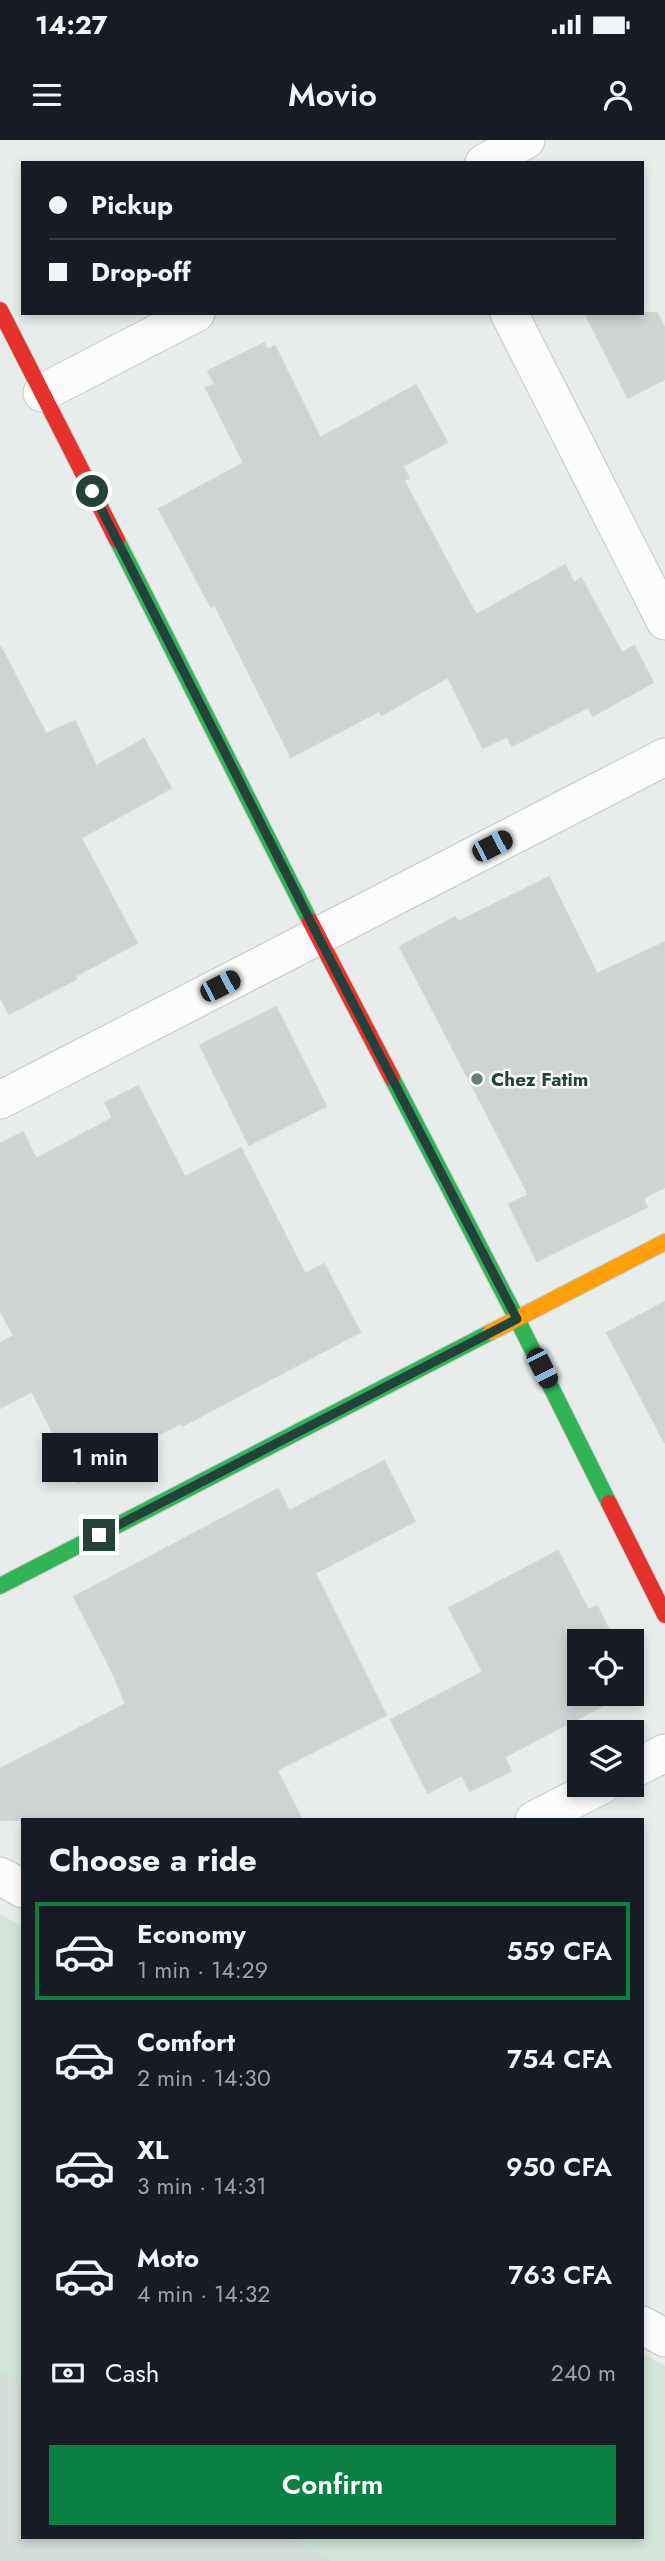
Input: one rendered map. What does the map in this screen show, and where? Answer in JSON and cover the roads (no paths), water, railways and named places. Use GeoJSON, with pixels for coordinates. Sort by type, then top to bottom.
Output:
{"type":"FeatureCollection","features":[{"type":"Feature","properties":{"kind":"street"},"geometry":{"type":"LineString","coordinates":[[488,161],[526,140]]}},
{"type":"Feature","properties":{"kind":"street"},"geometry":{"type":"LineString","coordinates":[[0,310],[318,936],[517,1319],[665,1615]]}},
{"type":"Feature","properties":{"kind":"street"},"geometry":{"type":"LineString","coordinates":[[42,393],[191,315]]}},
{"type":"Feature","properties":{"kind":"street"},"geometry":{"type":"LineString","coordinates":[[510,315],[665,621]]}},
{"type":"Feature","properties":{"kind":"street"},"geometry":{"type":"LineString","coordinates":[[0,1100],[665,757]]}},
{"type":"Feature","properties":{"kind":"street"},"geometry":{"type":"LineString","coordinates":[[0,1586],[665,1242]]}},
{"type":"Feature","properties":{"kind":"street"},"geometry":{"type":"LineString","coordinates":[[644,1764],[665,1753]]}},
{"type":"Feature","properties":{"kind":"street"},"geometry":{"type":"LineString","coordinates":[[538,1818],[579,1797]]}},
{"type":"Feature","properties":{"kind":"street"},"geometry":{"type":"LineString","coordinates":[[0,1876],[21,1888]]}},
{"type":"Feature","properties":{"kind":"street"},"geometry":{"type":"LineString","coordinates":[[644,2326],[665,2338]]}},
{"type":"Feature","properties":{"kind":"place","name":"Chez Fatim"},"geometry":{"type":"Point","coordinates":[477,1079]}}]}
